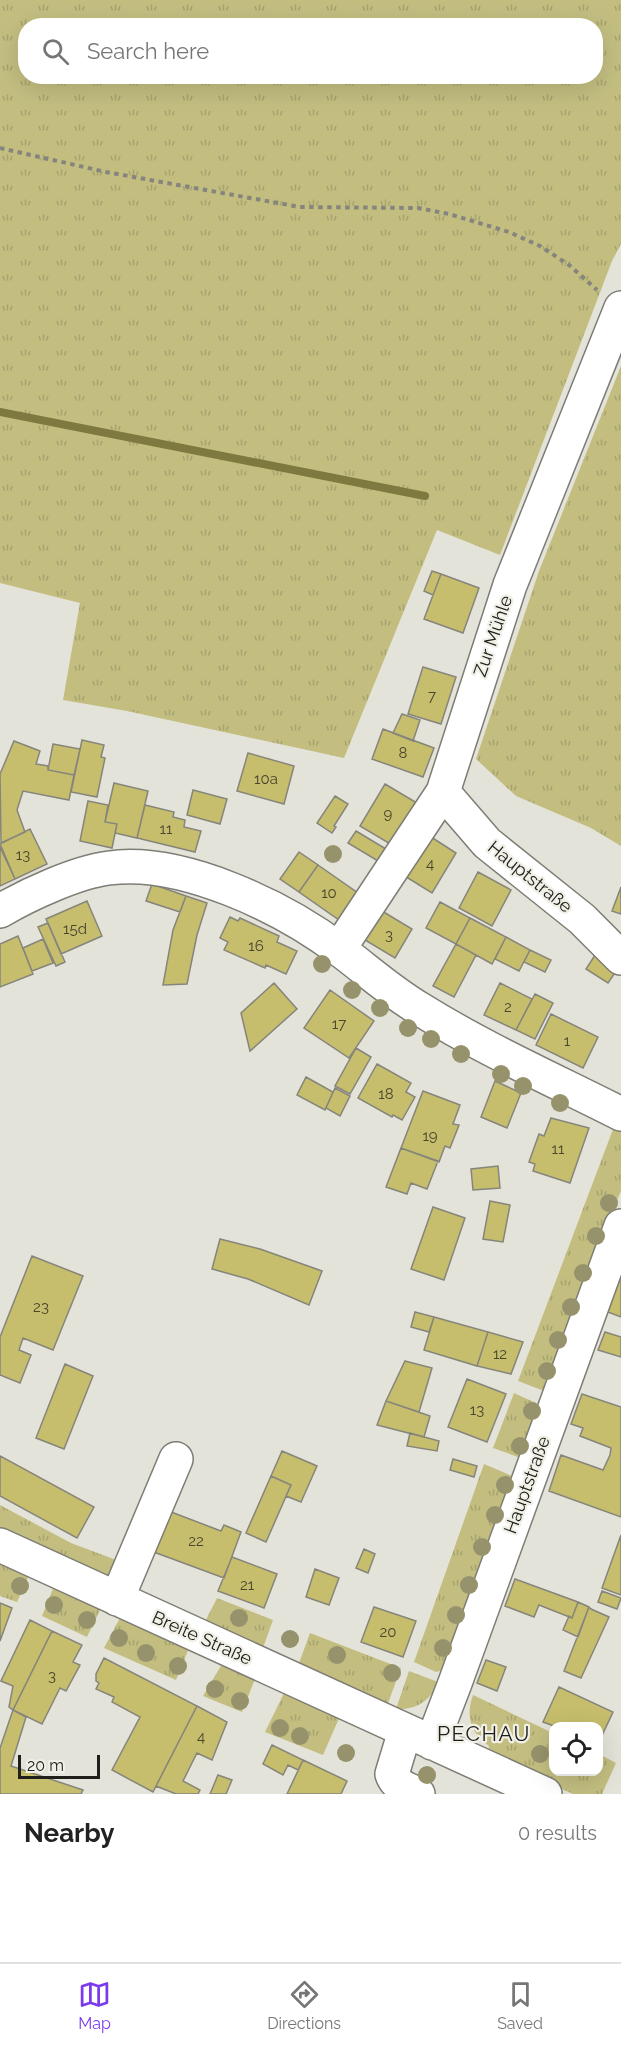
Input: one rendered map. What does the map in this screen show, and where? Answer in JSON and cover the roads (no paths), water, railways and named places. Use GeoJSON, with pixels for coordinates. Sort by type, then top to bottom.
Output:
{"type":"FeatureCollection","features":[{"type":"Feature","properties":{"kind":"street","name":"Zur Mühle"},"geometry":{"type":"LineString","coordinates":[[339,949],[443,792],[510,585],[620,310]]}},
{"type":"Feature","properties":{"kind":"street","name":"Hauptstraße"},"geometry":{"type":"LineString","coordinates":[[443,792],[487,843],[582,920],[621,958]]}},
{"type":"Feature","properties":{"kind":"street"},"geometry":{"type":"LineString","coordinates":[[0,911],[48,888],[91,872],[122,867],[153,868],[192,877],[240,893],[291,918],[339,949],[386,987],[421,1010],[455,1030],[621,1114]]}},
{"type":"Feature","properties":{"kind":"street","name":"Hauptstraße"},"geometry":{"type":"LineString","coordinates":[[418,1737],[456,1683],[621,1226]]}},
{"type":"Feature","properties":{"kind":"street"},"geometry":{"type":"LineString","coordinates":[[117,1599],[176,1459]]}},
{"type":"Feature","properties":{"kind":"street","name":"Breite Straße"},"geometry":{"type":"LineString","coordinates":[[0,1545],[418,1737],[495,1784],[545,1794]]}},
{"type":"Feature","properties":{"kind":"street"},"geometry":{"type":"LineString","coordinates":[[418,1737],[392,1767],[394,1780],[400,1786],[418,1794]]}},
{"type":"Feature","properties":{"kind":"waterway"},"geometry":{"type":"LineString","coordinates":[[0,412],[425,496]]}},
{"type":"Feature","properties":{"kind":"district","name":"PECHAU"},"geometry":{"type":"Point","coordinates":[484,1734]}}]}
